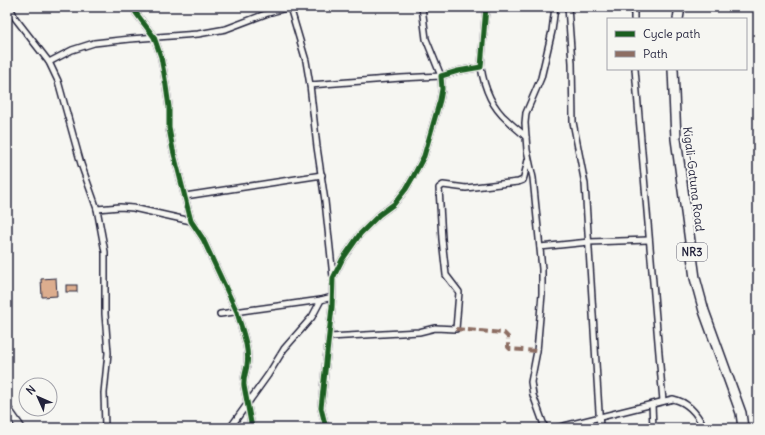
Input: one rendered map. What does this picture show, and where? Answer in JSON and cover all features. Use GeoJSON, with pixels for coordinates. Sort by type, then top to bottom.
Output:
{"type":"FeatureCollection","features":[{"type":"Feature","properties":{"kind":"highway"},"geometry":{"type":"LineString","coordinates":[[678,18],[680,7]]}},
{"type":"Feature","properties":{"kind":"highway","name":"Kigali-Gatuna Road"},"geometry":{"type":"LineString","coordinates":[[673,70],[676,139],[696,278],[704,311],[740,413],[743,428]]}},
{"type":"Feature","properties":{"kind":"street"},"geometry":{"type":"LineString","coordinates":[[10,7],[15,18],[48,62],[58,81],[81,164],[97,209],[105,252],[105,314],[108,354],[104,393],[105,428]]}},
{"type":"Feature","properties":{"kind":"street"},"geometry":{"type":"LineString","coordinates":[[134,7],[136,13],[154,37],[161,57],[169,107],[169,128],[173,150],[191,221],[203,239],[237,312],[247,350],[248,364],[243,379],[252,428]]}},
{"type":"Feature","properties":{"kind":"street"},"geometry":{"type":"LineString","coordinates":[[48,62],[72,50],[94,43],[198,34],[226,29],[268,13],[290,7],[302,46],[310,85],[322,175],[333,278],[332,307],[321,408],[326,428]]}},
{"type":"Feature","properties":{"kind":"street"},"geometry":{"type":"LineString","coordinates":[[333,278],[342,260],[360,234],[397,200],[406,189],[424,156],[442,89],[441,76],[426,40],[422,7]]}},
{"type":"Feature","properties":{"kind":"street"},"geometry":{"type":"LineString","coordinates":[[486,7],[481,67],[488,94],[506,120],[526,137]]}},
{"type":"Feature","properties":{"kind":"street"},"geometry":{"type":"LineString","coordinates":[[545,428],[533,396],[531,382],[537,351],[542,294],[542,269],[525,123],[526,113],[541,78],[552,31],[555,7]]}},
{"type":"Feature","properties":{"kind":"street"},"geometry":{"type":"LineString","coordinates":[[568,7],[572,63],[573,122],[585,184],[600,428]]}},
{"type":"Feature","properties":{"kind":"street"},"geometry":{"type":"LineString","coordinates":[[634,7],[634,18]]}},
{"type":"Feature","properties":{"kind":"street"},"geometry":{"type":"LineString","coordinates":[[310,85],[441,76],[481,67]]}},
{"type":"Feature","properties":{"kind":"street"},"geometry":{"type":"LineString","coordinates":[[635,70],[663,401]]}},
{"type":"Feature","properties":{"kind":"street"},"geometry":{"type":"LineString","coordinates":[[329,337],[419,332],[435,328],[456,329],[460,292],[446,275],[439,188],[443,185],[466,188],[518,182],[524,178],[529,157]]}},
{"type":"Feature","properties":{"kind":"street"},"geometry":{"type":"LineString","coordinates":[[185,196],[322,175]]}},
{"type":"Feature","properties":{"kind":"street"},"geometry":{"type":"LineString","coordinates":[[97,209],[120,207],[133,208],[191,221]]}},
{"type":"Feature","properties":{"kind":"street"},"geometry":{"type":"LineString","coordinates":[[540,247],[589,242],[649,240]]}},
{"type":"Feature","properties":{"kind":"street"},"geometry":{"type":"LineString","coordinates":[[220,314],[321,300],[332,297]]}},
{"type":"Feature","properties":{"kind":"street"},"geometry":{"type":"LineString","coordinates":[[230,428],[268,375],[284,349],[312,318],[321,300]]}},
{"type":"Feature","properties":{"kind":"street"},"geometry":{"type":"LineString","coordinates":[[556,428],[673,399],[683,403],[698,417],[704,428]]}},
{"type":"Feature","properties":{"kind":"street"},"geometry":{"type":"LineString","coordinates":[[652,404],[653,428]]}},
{"type":"Feature","properties":{"kind":"street"},"geometry":{"type":"LineString","coordinates":[[7,408],[21,428]]}},
{"type":"Feature","properties":{"kind":"building"},"geometry":{"type":"Polygon","coordinates":[[[56,278],[57,296],[42,297],[41,279],[56,278]]]}},
{"type":"Feature","properties":{"kind":"building"},"geometry":{"type":"Polygon","coordinates":[[[66,285],[77,285],[77,292],[66,292],[66,285]]]}},
{"type":"Feature","properties":{"kind":"marked path"},"geometry":{"type":"LineString","coordinates":[[456,329],[504,333],[508,337],[508,347],[510,349],[537,351]]}},
{"type":"Feature","properties":{"kind":"cycle path"},"geometry":{"type":"LineString","coordinates":[[134,7],[136,13],[154,37],[161,57],[169,107],[169,128],[173,150],[191,221],[203,239],[237,312],[245,338],[248,358],[244,386],[252,428]]}},
{"type":"Feature","properties":{"kind":"cycle path"},"geometry":{"type":"LineString","coordinates":[[326,428],[321,408],[332,307],[333,278],[342,260],[360,234],[379,215],[394,204],[413,177],[424,156],[440,100],[442,89],[441,76],[481,67],[486,7]]}}]}
